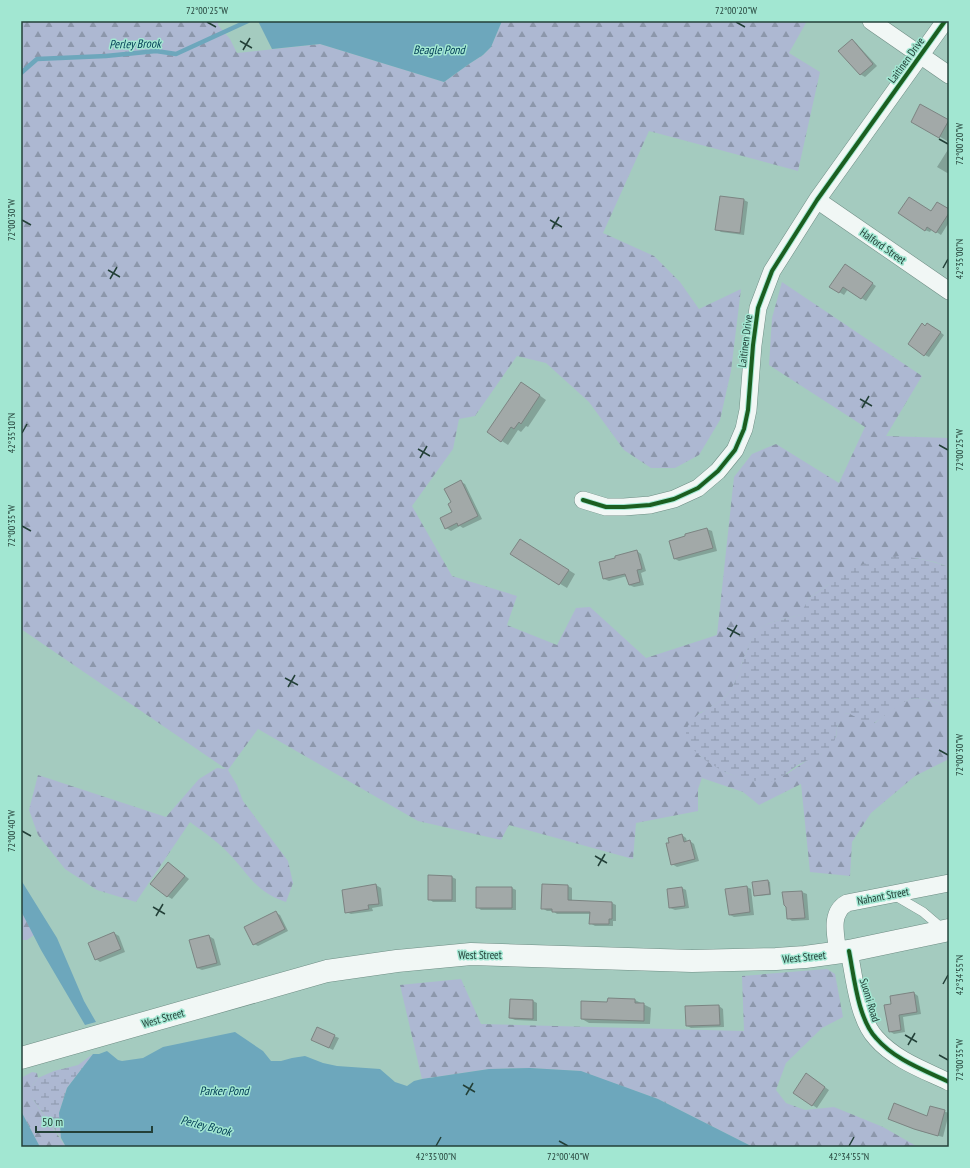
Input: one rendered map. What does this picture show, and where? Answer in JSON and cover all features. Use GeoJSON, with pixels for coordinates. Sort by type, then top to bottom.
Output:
{"type":"FeatureCollection","features":[{"type":"Feature","properties":{"kind":"main road","name":"West Street"},"geometry":{"type":"LineString","coordinates":[[21,1058],[327,971],[397,961],[471,954],[659,960],[747,960],[804,957],[844,952],[947,930]]}},
{"type":"Feature","properties":{"kind":"street"},"geometry":{"type":"LineString","coordinates":[[871,21],[949,75]]}},
{"type":"Feature","properties":{"kind":"street","name":"Laitinen Drive"},"geometry":{"type":"LineString","coordinates":[[584,500],[606,506],[624,507],[650,505],[674,499],[698,488],[718,471],[735,450],[744,429],[748,410],[753,345],[758,308],[772,271],[817,200],[945,21]]}},
{"type":"Feature","properties":{"kind":"street","name":"Halford Street"},"geometry":{"type":"LineString","coordinates":[[817,200],[949,291]]}},
{"type":"Feature","properties":{"kind":"street","name":"Nahant Street"},"geometry":{"type":"LineString","coordinates":[[844,952],[835,920],[837,912],[843,904],[949,883]]}},
{"type":"Feature","properties":{"kind":"street","name":"Suomi Road"},"geometry":{"type":"LineString","coordinates":[[844,952],[859,1001],[868,1026],[874,1037],[883,1046],[902,1059],[949,1082]]}},
{"type":"Feature","properties":{"kind":"lane"},"geometry":{"type":"LineString","coordinates":[[894,894],[923,912],[947,930]]}},
{"type":"Feature","properties":{"kind":"green space"},"geometry":{"type":"Polygon","coordinates":[[[21,21],[218,21],[218,25],[230,39],[237,53],[320,44],[444,82],[483,55],[491,47],[502,21],[807,21],[789,53],[820,72],[798,171],[649,131],[603,233],[654,256],[680,282],[699,309],[741,289],[731,371],[720,420],[699,455],[675,468],[651,468],[624,450],[589,402],[546,363],[517,356],[475,416],[459,419],[453,449],[412,506],[452,576],[517,596],[507,625],[557,645],[576,608],[590,607],[646,658],[717,635],[734,477],[752,454],[776,444],[839,483],[865,427],[769,365],[772,318],[782,282],[922,376],[886,436],[949,438],[949,567],[935,562],[915,558],[828,585],[809,598],[801,615],[762,627],[750,643],[731,690],[719,702],[698,714],[700,756],[727,773],[746,780],[787,774],[809,759],[821,754],[836,737],[838,720],[842,715],[848,713],[875,723],[902,703],[917,698],[936,703],[949,709],[949,759],[915,776],[871,813],[852,842],[850,876],[810,872],[801,784],[759,805],[743,792],[702,778],[698,789],[698,811],[636,823],[633,859],[509,825],[501,840],[418,821],[258,729],[228,770],[237,785],[243,801],[288,861],[293,883],[286,902],[268,894],[256,884],[223,848],[190,822],[136,902],[97,890],[65,869],[38,835],[29,810],[38,775],[166,817],[199,779],[217,768],[226,769],[21,629],[21,21]]]}},
{"type":"Feature","properties":{"kind":"green space"},"geometry":{"type":"Polygon","coordinates":[[[900,556],[925,560],[949,567],[949,709],[924,699],[916,698],[901,704],[873,724],[869,724],[848,713],[843,715],[838,723],[834,743],[827,750],[798,765],[777,780],[773,781],[752,781],[738,778],[717,768],[697,754],[686,737],[687,728],[694,718],[720,702],[730,691],[751,641],[763,626],[775,621],[800,615],[809,598],[853,568],[881,558],[900,556]]]}},
{"type":"Feature","properties":{"kind":"green space"},"geometry":{"type":"Polygon","coordinates":[[[21,911],[34,935],[27,940],[21,940],[21,911]]]}},
{"type":"Feature","properties":{"kind":"green space"},"geometry":{"type":"Polygon","coordinates":[[[827,969],[835,974],[843,1017],[822,1028],[786,1063],[776,1090],[786,1103],[805,1110],[834,1107],[883,1127],[918,1147],[753,1147],[658,1099],[580,1071],[530,1068],[489,1069],[422,1079],[400,985],[461,979],[481,1024],[744,1031],[742,976],[827,969]]]}},
{"type":"Feature","properties":{"kind":"green space"},"geometry":{"type":"Polygon","coordinates":[[[93,1054],[67,1088],[59,1113],[61,1138],[32,1098],[32,1086],[38,1078],[54,1071],[78,1065],[93,1054]]]}},
{"type":"Feature","properties":{"kind":"green space"},"geometry":{"type":"Polygon","coordinates":[[[32,1072],[37,1073],[38,1078],[32,1086],[32,1098],[66,1147],[40,1147],[21,1111],[21,1078],[32,1072]]]}},
{"type":"Feature","properties":{"kind":"water","name":"Beagle Pond"},"geometry":{"type":"Polygon","coordinates":[[[258,21],[502,21],[491,47],[483,55],[444,82],[320,44],[272,49],[258,21]]]}},
{"type":"Feature","properties":{"kind":"water"},"geometry":{"type":"Polygon","coordinates":[[[21,880],[57,938],[84,1001],[96,1022],[85,1025],[41,950],[21,911],[21,880]]]}},
{"type":"Feature","properties":{"kind":"water","name":"Parker Pond"},"geometry":{"type":"Polygon","coordinates":[[[235,1032],[263,1051],[271,1061],[281,1061],[305,1056],[323,1063],[337,1066],[380,1069],[395,1082],[407,1086],[414,1081],[422,1079],[489,1069],[530,1068],[581,1071],[658,1099],[753,1147],[66,1147],[61,1138],[59,1113],[67,1088],[93,1054],[99,1054],[107,1051],[118,1060],[122,1061],[143,1058],[163,1047],[235,1032]]]}},
{"type":"Feature","properties":{"kind":"water"},"geometry":{"type":"Polygon","coordinates":[[[21,1111],[40,1147],[21,1147],[21,1111]]]}},
{"type":"Feature","properties":{"kind":"building"},"geometry":{"type":"Polygon","coordinates":[[[852,39],[873,64],[860,75],[838,51],[852,39]]]}},
{"type":"Feature","properties":{"kind":"building"},"geometry":{"type":"Polygon","coordinates":[[[920,104],[949,120],[939,138],[911,122],[920,104]]]}},
{"type":"Feature","properties":{"kind":"building"},"geometry":{"type":"Polygon","coordinates":[[[720,196],[744,199],[740,233],[715,230],[720,196]]]}},
{"type":"Feature","properties":{"kind":"building"},"geometry":{"type":"Polygon","coordinates":[[[909,197],[931,211],[937,202],[949,209],[949,213],[936,233],[927,227],[925,231],[898,213],[909,197]]]}},
{"type":"Feature","properties":{"kind":"building"},"geometry":{"type":"Polygon","coordinates":[[[845,264],[873,283],[861,299],[843,287],[839,293],[829,287],[845,264]]]}},
{"type":"Feature","properties":{"kind":"building"},"geometry":{"type":"Polygon","coordinates":[[[922,323],[925,326],[927,323],[941,332],[924,356],[908,344],[922,323]]]}},
{"type":"Feature","properties":{"kind":"building"},"geometry":{"type":"Polygon","coordinates":[[[521,382],[540,395],[521,424],[519,422],[514,429],[511,427],[501,442],[487,432],[521,382]]]}},
{"type":"Feature","properties":{"kind":"building"},"geometry":{"type":"Polygon","coordinates":[[[461,480],[478,516],[458,526],[457,523],[445,529],[440,518],[452,512],[448,504],[451,502],[444,489],[461,480]]]}},
{"type":"Feature","properties":{"kind":"building"},"geometry":{"type":"Polygon","coordinates":[[[707,528],[713,548],[674,559],[669,541],[685,536],[685,534],[707,528]]]}},
{"type":"Feature","properties":{"kind":"building"},"geometry":{"type":"Polygon","coordinates":[[[520,539],[569,570],[559,585],[510,554],[520,539]]]}},
{"type":"Feature","properties":{"kind":"building"},"geometry":{"type":"Polygon","coordinates":[[[637,550],[642,569],[637,570],[640,582],[629,585],[625,574],[603,579],[599,562],[637,550]]]}},
{"type":"Feature","properties":{"kind":"building"},"geometry":{"type":"Polygon","coordinates":[[[682,834],[684,842],[690,840],[695,859],[671,865],[666,843],[669,843],[668,838],[682,834]]]}},
{"type":"Feature","properties":{"kind":"building"},"geometry":{"type":"Polygon","coordinates":[[[168,862],[185,876],[167,897],[150,884],[168,862]]]}},
{"type":"Feature","properties":{"kind":"building"},"geometry":{"type":"Polygon","coordinates":[[[428,875],[452,876],[452,900],[428,900],[428,875]]]}},
{"type":"Feature","properties":{"kind":"building"},"geometry":{"type":"Polygon","coordinates":[[[768,880],[770,894],[754,896],[752,882],[768,880]]]}},
{"type":"Feature","properties":{"kind":"building"},"geometry":{"type":"Polygon","coordinates":[[[376,884],[379,904],[368,905],[369,909],[345,913],[342,890],[376,884]]]}},
{"type":"Feature","properties":{"kind":"building"},"geometry":{"type":"Polygon","coordinates":[[[542,884],[568,885],[568,900],[612,902],[612,919],[609,919],[609,924],[589,924],[590,912],[552,912],[552,909],[541,909],[542,884]]]}},
{"type":"Feature","properties":{"kind":"building"},"geometry":{"type":"Polygon","coordinates":[[[747,886],[750,912],[729,915],[725,889],[747,886]]]}},
{"type":"Feature","properties":{"kind":"building"},"geometry":{"type":"Polygon","coordinates":[[[476,887],[512,887],[512,908],[476,908],[476,887]]]}},
{"type":"Feature","properties":{"kind":"building"},"geometry":{"type":"Polygon","coordinates":[[[682,887],[685,906],[669,908],[667,889],[682,887]]]}},
{"type":"Feature","properties":{"kind":"building"},"geometry":{"type":"Polygon","coordinates":[[[802,891],[805,918],[787,919],[786,907],[784,905],[782,892],[802,891]]]}},
{"type":"Feature","properties":{"kind":"building"},"geometry":{"type":"Polygon","coordinates":[[[276,911],[285,929],[253,945],[244,927],[276,911]]]}},
{"type":"Feature","properties":{"kind":"building"},"geometry":{"type":"Polygon","coordinates":[[[114,932],[121,949],[95,960],[88,943],[114,932]]]}},
{"type":"Feature","properties":{"kind":"building"},"geometry":{"type":"Polygon","coordinates":[[[209,935],[217,963],[197,968],[189,940],[209,935]]]}},
{"type":"Feature","properties":{"kind":"building"},"geometry":{"type":"Polygon","coordinates":[[[914,992],[917,1012],[899,1015],[901,1030],[889,1032],[884,1005],[891,1004],[890,996],[914,992]]]}},
{"type":"Feature","properties":{"kind":"building"},"geometry":{"type":"Polygon","coordinates":[[[608,998],[635,999],[635,1003],[644,1003],[644,1021],[581,1019],[581,1001],[607,1002],[608,998]]]}},
{"type":"Feature","properties":{"kind":"building"},"geometry":{"type":"Polygon","coordinates":[[[510,999],[533,1000],[533,1019],[509,1018],[510,999]]]}},
{"type":"Feature","properties":{"kind":"building"},"geometry":{"type":"Polygon","coordinates":[[[719,1005],[720,1025],[686,1026],[685,1006],[719,1005]]]}},
{"type":"Feature","properties":{"kind":"building"},"geometry":{"type":"Polygon","coordinates":[[[317,1027],[335,1035],[329,1048],[311,1040],[317,1027]]]}},
{"type":"Feature","properties":{"kind":"building"},"geometry":{"type":"Polygon","coordinates":[[[806,1073],[825,1087],[812,1106],[793,1093],[806,1073]]]}},
{"type":"Feature","properties":{"kind":"building"},"geometry":{"type":"Polygon","coordinates":[[[894,1103],[927,1116],[930,1106],[945,1110],[938,1136],[888,1119],[894,1103]]]}},
{"type":"Feature","properties":{"kind":"waterway","name":"Perley Brook"},"geometry":{"type":"LineString","coordinates":[[21,73],[37,59],[106,56],[156,51],[176,54],[248,21]]}},
{"type":"Feature","properties":{"kind":"cycle path"},"geometry":{"type":"LineString","coordinates":[[583,500],[606,507],[624,507],[650,505],[674,499],[698,488],[718,471],[735,450],[744,429],[748,410],[753,345],[758,308],[772,271],[817,200],[945,21]]}},
{"type":"Feature","properties":{"kind":"cycle path"},"geometry":{"type":"LineString","coordinates":[[849,951],[861,1009],[870,1030],[876,1038],[884,1046],[901,1058],[920,1069],[949,1082]]}}]}
